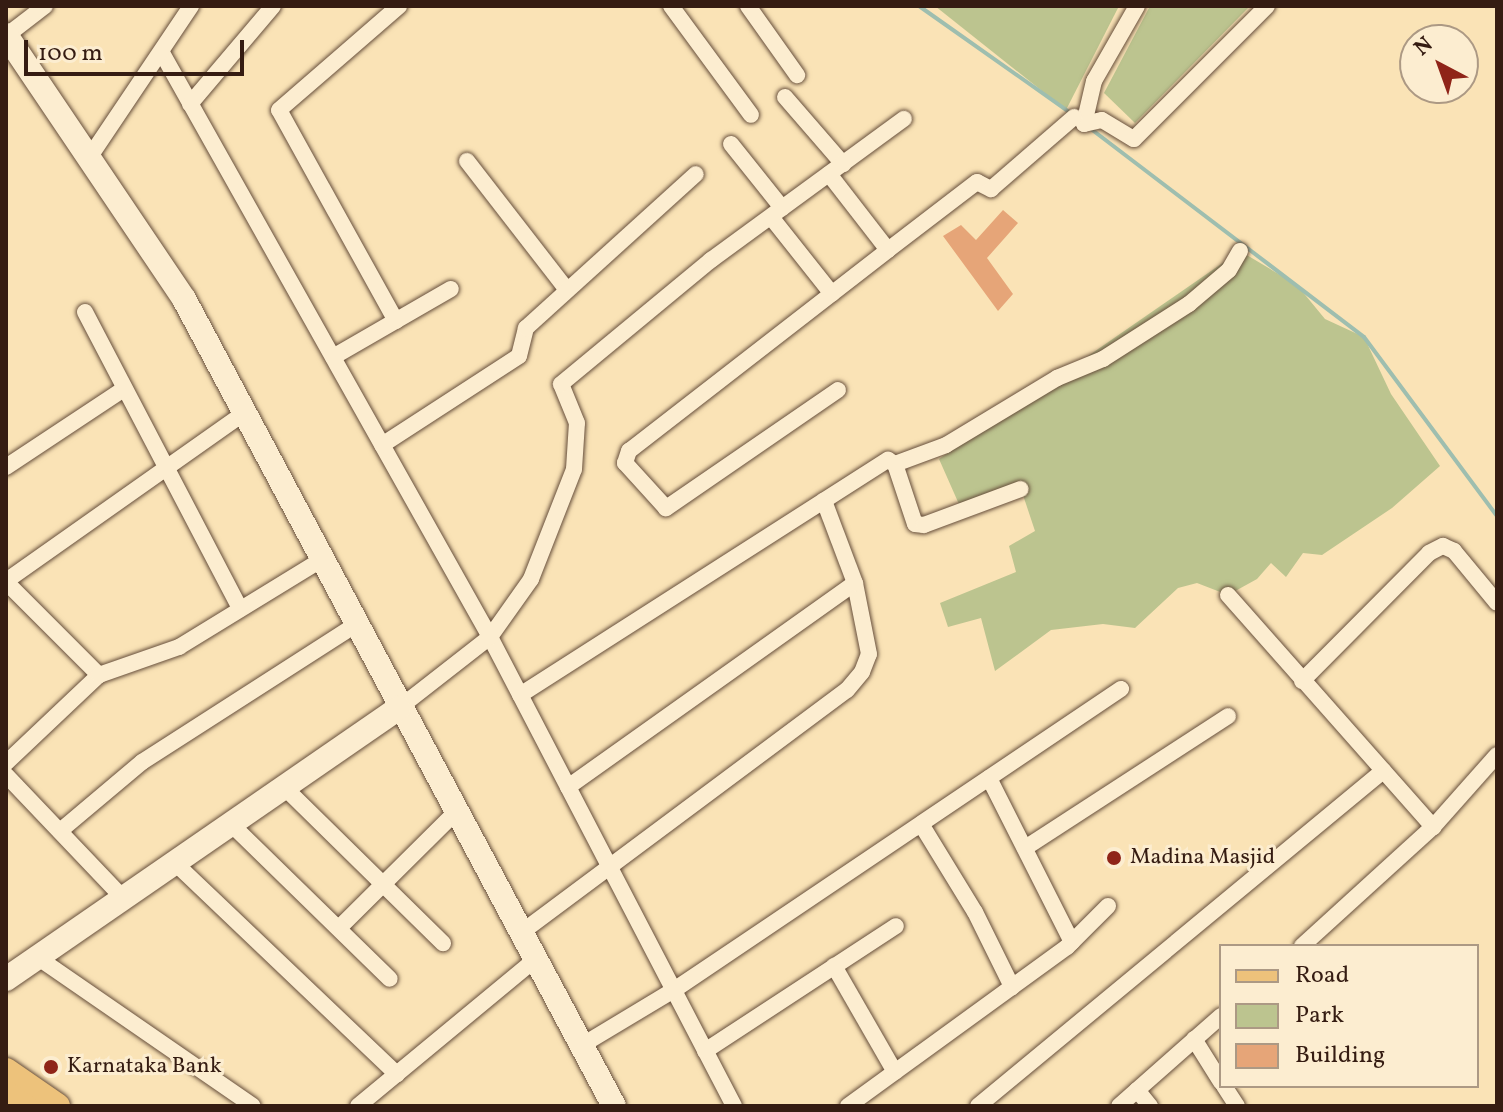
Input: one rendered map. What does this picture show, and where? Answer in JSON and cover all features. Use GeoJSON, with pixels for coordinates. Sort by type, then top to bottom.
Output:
{"type":"FeatureCollection","features":[{"type":"Feature","properties":{"kind":"main road"},"geometry":{"type":"LineString","coordinates":[[6,1071],[38,1104]]}},
{"type":"Feature","properties":{"kind":"main road"},"geometry":{"type":"LineString","coordinates":[[6,1094],[38,1104]]}},
{"type":"Feature","properties":{"kind":"street"},"geometry":{"type":"LineString","coordinates":[[45,6],[6,36],[184,299],[399,708],[584,1044],[614,1106]]}},
{"type":"Feature","properties":{"kind":"street"},"geometry":{"type":"LineString","coordinates":[[89,158],[191,6]]}},
{"type":"Feature","properties":{"kind":"street"},"geometry":{"type":"LineString","coordinates":[[190,104],[273,6]]}},
{"type":"Feature","properties":{"kind":"street"},"geometry":{"type":"LineString","coordinates":[[396,321],[279,110],[399,6]]}},
{"type":"Feature","properties":{"kind":"street"},"geometry":{"type":"LineString","coordinates":[[671,6],[751,115]]}},
{"type":"Feature","properties":{"kind":"street"},"geometry":{"type":"LineString","coordinates":[[748,6],[797,75]]}},
{"type":"Feature","properties":{"kind":"street"},"geometry":{"type":"LineString","coordinates":[[1137,6],[1094,81],[1084,124],[1102,120],[1134,139],[1267,6]]}},
{"type":"Feature","properties":{"kind":"street"},"geometry":{"type":"LineString","coordinates":[[162,53],[490,637],[734,1106]]}},
{"type":"Feature","properties":{"kind":"street"},"geometry":{"type":"LineString","coordinates":[[785,97],[888,250]]}},
{"type":"Feature","properties":{"kind":"street"},"geometry":{"type":"LineString","coordinates":[[838,390],[666,508],[625,463],[629,451],[888,250],[977,182],[991,189],[1074,117]]}},
{"type":"Feature","properties":{"kind":"street"},"geometry":{"type":"LineString","coordinates":[[6,979],[399,708],[490,637],[531,579],[574,469],[577,423],[561,384],[776,212],[904,119]]}},
{"type":"Feature","properties":{"kind":"street"},"geometry":{"type":"LineString","coordinates":[[731,144],[832,294]]}},
{"type":"Feature","properties":{"kind":"street"},"geometry":{"type":"LineString","coordinates":[[467,161],[567,290]]}},
{"type":"Feature","properties":{"kind":"street"},"geometry":{"type":"LineString","coordinates":[[382,445],[519,356],[526,328],[696,174]]}},
{"type":"Feature","properties":{"kind":"street"},"geometry":{"type":"LineString","coordinates":[[895,464],[946,445],[1057,378],[1103,359],[1189,304],[1229,270],[1240,251]]}},
{"type":"Feature","properties":{"kind":"street"},"geometry":{"type":"LineString","coordinates":[[333,357],[451,289]]}},
{"type":"Feature","properties":{"kind":"street"},"geometry":{"type":"LineString","coordinates":[[85,312],[124,389],[169,466],[240,609]]}},
{"type":"Feature","properties":{"kind":"street"},"geometry":{"type":"LineString","coordinates":[[6,467],[124,389]]}},
{"type":"Feature","properties":{"kind":"street"},"geometry":{"type":"LineString","coordinates":[[99,675],[6,581],[244,413]]}},
{"type":"Feature","properties":{"kind":"street"},"geometry":{"type":"LineString","coordinates":[[520,695],[888,460],[895,464],[915,524],[924,525],[1021,489]]}},
{"type":"Feature","properties":{"kind":"street"},"geometry":{"type":"LineString","coordinates":[[522,932],[847,690],[862,672],[869,654],[855,583],[824,501]]}},
{"type":"Feature","properties":{"kind":"street"},"geometry":{"type":"LineString","coordinates":[[1302,681],[1429,553],[1443,546],[1454,551],[1497,603]]}},
{"type":"Feature","properties":{"kind":"street"},"geometry":{"type":"LineString","coordinates":[[6,763],[99,675],[179,647],[321,560]]}},
{"type":"Feature","properties":{"kind":"street"},"geometry":{"type":"LineString","coordinates":[[568,787],[855,583]]}},
{"type":"Feature","properties":{"kind":"street"},"geometry":{"type":"LineString","coordinates":[[1228,595],[1433,827]]}},
{"type":"Feature","properties":{"kind":"street"},"geometry":{"type":"LineString","coordinates":[[60,831],[142,762],[355,625]]}},
{"type":"Feature","properties":{"kind":"street"},"geometry":{"type":"LineString","coordinates":[[584,1044],[674,990],[1121,689]]}},
{"type":"Feature","properties":{"kind":"street"},"geometry":{"type":"LineString","coordinates":[[1025,848],[1228,716]]}},
{"type":"Feature","properties":{"kind":"street"},"geometry":{"type":"LineString","coordinates":[[1304,944],[1433,827],[1497,755]]}},
{"type":"Feature","properties":{"kind":"street"},"geometry":{"type":"LineString","coordinates":[[978,1106],[1383,771]]}},
{"type":"Feature","properties":{"kind":"street"},"geometry":{"type":"LineString","coordinates":[[6,775],[122,897]]}},
{"type":"Feature","properties":{"kind":"street"},"geometry":{"type":"LineString","coordinates":[[989,778],[1072,942]]}},
{"type":"Feature","properties":{"kind":"street"},"geometry":{"type":"LineString","coordinates":[[284,787],[443,943]]}},
{"type":"Feature","properties":{"kind":"street"},"geometry":{"type":"LineString","coordinates":[[339,928],[456,812]]}},
{"type":"Feature","properties":{"kind":"street"},"geometry":{"type":"LineString","coordinates":[[230,823],[390,979]]}},
{"type":"Feature","properties":{"kind":"street"},"geometry":{"type":"LineString","coordinates":[[921,824],[975,912],[1012,987]]}},
{"type":"Feature","properties":{"kind":"street"},"geometry":{"type":"LineString","coordinates":[[174,862],[397,1074]]}},
{"type":"Feature","properties":{"kind":"street"},"geometry":{"type":"LineString","coordinates":[[848,1106],[1072,942],[1108,906]]}},
{"type":"Feature","properties":{"kind":"street"},"geometry":{"type":"LineString","coordinates":[[705,1051],[896,926]]}},
{"type":"Feature","properties":{"kind":"street"},"geometry":{"type":"LineString","coordinates":[[37,957],[253,1106]]}},
{"type":"Feature","properties":{"kind":"street"},"geometry":{"type":"LineString","coordinates":[[358,1106],[537,958]]}},
{"type":"Feature","properties":{"kind":"street"},"geometry":{"type":"LineString","coordinates":[[834,966],[895,1072]]}},
{"type":"Feature","properties":{"kind":"street"},"geometry":{"type":"LineString","coordinates":[[1119,1106],[1219,1018]]}},
{"type":"Feature","properties":{"kind":"street"},"geometry":{"type":"LineString","coordinates":[[1194,1039],[1219,1079]]}},
{"type":"Feature","properties":{"kind":"street"},"geometry":{"type":"LineString","coordinates":[[1225,1088],[1237,1106]]}},
{"type":"Feature","properties":{"kind":"street"},"geometry":{"type":"LineString","coordinates":[[1137,1090],[1150,1106]]}},
{"type":"Feature","properties":{"kind":"green space"},"geometry":{"type":"Polygon","coordinates":[[[935,6],[1119,6],[1066,110],[935,6]]]}},
{"type":"Feature","properties":{"kind":"green space"},"geometry":{"type":"Polygon","coordinates":[[[1150,6],[1250,6],[1135,123],[1104,93],[1150,6]]]}},
{"type":"Feature","properties":{"kind":"green space"},"geometry":{"type":"Polygon","coordinates":[[[1240,251],[1297,285],[1325,319],[1364,337],[1391,394],[1440,466],[1392,508],[1322,555],[1303,553],[1286,577],[1271,563],[1257,579],[1228,595],[1197,583],[1178,588],[1135,628],[1103,624],[1051,630],[995,671],[981,618],[948,627],[940,603],[1016,572],[1009,546],[1035,531],[1021,489],[962,511],[939,459],[1240,251]]]}},
{"type":"Feature","properties":{"kind":"building"},"geometry":{"type":"Polygon","coordinates":[[[1003,210],[1018,223],[987,258],[1013,294],[998,311],[943,236],[961,225],[976,240],[1003,210]]]}},
{"type":"Feature","properties":{"kind":"waterway"},"geometry":{"type":"LineString","coordinates":[[919,6],[1072,114]]}},
{"type":"Feature","properties":{"kind":"waterway"},"geometry":{"type":"LineString","coordinates":[[1091,129],[1364,337],[1497,516]]}},
{"type":"Feature","properties":{"kind":"place","name":"Madina Masjid"},"geometry":{"type":"Point","coordinates":[1114,858]}},
{"type":"Feature","properties":{"kind":"place","name":"Karnataka Bank"},"geometry":{"type":"Point","coordinates":[51,1067]}}]}
